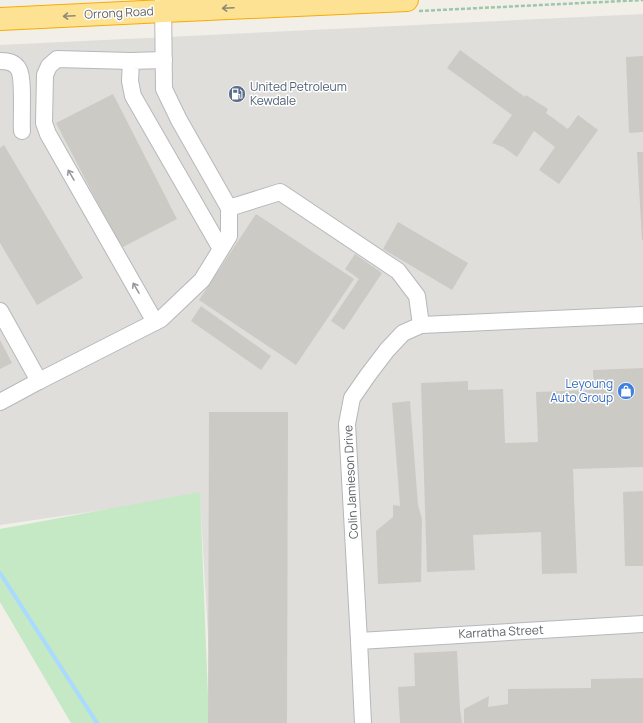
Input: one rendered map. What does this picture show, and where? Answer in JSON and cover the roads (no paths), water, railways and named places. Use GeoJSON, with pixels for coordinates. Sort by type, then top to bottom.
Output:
{"type":"FeatureCollection","features":[{"type":"Feature","properties":{"kind":"highway","name":"Orrong Road"},"geometry":{"type":"LineString","coordinates":[[0,19],[164,5],[407,0]]}},
{"type":"Feature","properties":{"kind":"street"},"geometry":{"type":"LineString","coordinates":[[0,402],[161,319],[202,280],[229,236],[229,208],[179,120],[164,89],[164,5]]}},
{"type":"Feature","properties":{"kind":"street"},"geometry":{"type":"LineString","coordinates":[[155,322],[48,134],[44,123],[44,75],[49,66],[57,59],[131,61],[164,60]]}},
{"type":"Feature","properties":{"kind":"street"},"geometry":{"type":"LineString","coordinates":[[0,61],[13,63],[19,70],[21,80],[22,131]]}},
{"type":"Feature","properties":{"kind":"street"},"geometry":{"type":"LineString","coordinates":[[131,61],[130,81],[133,96],[221,249]]}},
{"type":"Feature","properties":{"kind":"street"},"geometry":{"type":"LineString","coordinates":[[229,208],[280,192],[398,271],[417,296],[421,325]]}},
{"type":"Feature","properties":{"kind":"street"},"geometry":{"type":"LineString","coordinates":[[0,311],[39,381]]}},
{"type":"Feature","properties":{"kind":"street","name":"Colin Jamieson Drive"},"geometry":{"type":"LineString","coordinates":[[363,723],[347,424],[352,398],[387,350],[403,333],[421,325],[643,315]]}},
{"type":"Feature","properties":{"kind":"street","name":"Karratha Street"},"geometry":{"type":"LineString","coordinates":[[359,641],[643,624]]}},
{"type":"Feature","properties":{"kind":"waterway"},"geometry":{"type":"LineString","coordinates":[[0,573],[97,723]]}},
{"type":"Feature","properties":{"kind":"place","name":"United Petroleum Kewdale"},"geometry":{"type":"Point","coordinates":[237,94]}},
{"type":"Feature","properties":{"kind":"place","name":"Leyoung Auto Group"},"geometry":{"type":"Point","coordinates":[626,391]}}]}
